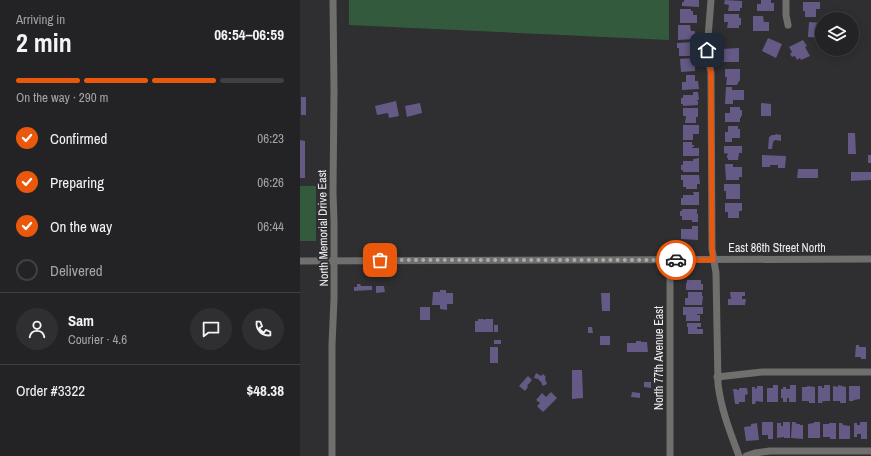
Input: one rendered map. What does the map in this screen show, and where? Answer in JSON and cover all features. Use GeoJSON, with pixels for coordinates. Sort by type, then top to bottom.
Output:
{"type":"FeatureCollection","features":[{"type":"Feature","properties":{"kind":"street","name":"North Memorial Drive East"},"geometry":{"type":"LineString","coordinates":[[332,456],[332,345],[334,299],[333,0]]}},
{"type":"Feature","properties":{"kind":"street"},"geometry":{"type":"LineString","coordinates":[[711,0],[707,50],[711,73],[712,249],[716,273],[717,377],[723,411],[739,456]]}},
{"type":"Feature","properties":{"kind":"street"},"geometry":{"type":"LineString","coordinates":[[786,0],[786,16],[788,25]]}},
{"type":"Feature","properties":{"kind":"street","name":"East 86th Street North"},"geometry":{"type":"LineString","coordinates":[[300,261],[871,259]]}},
{"type":"Feature","properties":{"kind":"street","name":"North 77th Avenue East"},"geometry":{"type":"LineString","coordinates":[[670,260],[670,456]]}},
{"type":"Feature","properties":{"kind":"street"},"geometry":{"type":"LineString","coordinates":[[717,377],[762,372],[871,372]]}},
{"type":"Feature","properties":{"kind":"street"},"geometry":{"type":"LineString","coordinates":[[746,456],[770,451],[871,451]]}},
{"type":"Feature","properties":{"kind":"green space"},"geometry":{"type":"Polygon","coordinates":[[[349,0],[669,0],[669,40],[349,25],[349,0]]]}},
{"type":"Feature","properties":{"kind":"green space"},"geometry":{"type":"Polygon","coordinates":[[[300,186],[316,186],[316,241],[300,241],[300,186]]]}},
{"type":"Feature","properties":{"kind":"building"},"geometry":{"type":"Polygon","coordinates":[[[684,0],[699,0],[699,7],[682,6],[682,2],[684,2],[684,0]]]}},
{"type":"Feature","properties":{"kind":"building"},"geometry":{"type":"Polygon","coordinates":[[[725,0],[742,1],[742,8],[740,8],[740,11],[728,11],[729,5],[724,4],[725,0]]]}},
{"type":"Feature","properties":{"kind":"building"},"geometry":{"type":"Polygon","coordinates":[[[761,0],[771,0],[771,3],[774,3],[774,11],[757,11],[757,4],[761,4],[761,0]]]}},
{"type":"Feature","properties":{"kind":"building"},"geometry":{"type":"Polygon","coordinates":[[[803,2],[820,2],[820,9],[816,9],[815,17],[805,17],[805,11],[803,11],[803,2]]]}},
{"type":"Feature","properties":{"kind":"building"},"geometry":{"type":"Polygon","coordinates":[[[680,9],[691,9],[691,11],[693,11],[693,15],[697,15],[697,23],[680,23],[680,9]]]}},
{"type":"Feature","properties":{"kind":"building"},"geometry":{"type":"Polygon","coordinates":[[[724,14],[739,14],[739,18],[741,18],[741,25],[739,25],[739,28],[727,28],[728,22],[724,22],[724,14]]]}},
{"type":"Feature","properties":{"kind":"building"},"geometry":{"type":"Polygon","coordinates":[[[753,16],[763,16],[764,22],[769,22],[769,31],[753,31],[753,16]]]}},
{"type":"Feature","properties":{"kind":"building"},"geometry":{"type":"Polygon","coordinates":[[[809,22],[815,22],[815,38],[808,37],[809,22]]]}},
{"type":"Feature","properties":{"kind":"building"},"geometry":{"type":"Polygon","coordinates":[[[678,25],[690,25],[691,31],[695,31],[695,39],[678,40],[678,25]]]}},
{"type":"Feature","properties":{"kind":"building"},"geometry":{"type":"Polygon","coordinates":[[[768,38],[782,44],[776,58],[762,51],[768,38]]]}},
{"type":"Feature","properties":{"kind":"building"},"geometry":{"type":"Polygon","coordinates":[[[803,40],[807,46],[805,47],[810,56],[797,60],[795,56],[792,57],[790,54],[792,52],[789,47],[803,40]]]}},
{"type":"Feature","properties":{"kind":"building"},"geometry":{"type":"Polygon","coordinates":[[[694,42],[695,56],[679,56],[679,48],[677,48],[677,43],[694,42]]]}},
{"type":"Feature","properties":{"kind":"building"},"geometry":{"type":"Polygon","coordinates":[[[739,48],[739,62],[723,62],[722,49],[739,48]]]}},
{"type":"Feature","properties":{"kind":"building"},"geometry":{"type":"Polygon","coordinates":[[[692,58],[692,65],[695,65],[695,71],[681,72],[680,59],[692,58]]]}},
{"type":"Feature","properties":{"kind":"building"},"geometry":{"type":"Polygon","coordinates":[[[725,69],[740,69],[740,81],[737,85],[726,85],[727,77],[725,77],[725,69]]]}},
{"type":"Feature","properties":{"kind":"building"},"geometry":{"type":"Polygon","coordinates":[[[686,75],[695,75],[695,81],[698,81],[699,89],[682,90],[682,82],[686,82],[686,75]]]}},
{"type":"Feature","properties":{"kind":"building"},"geometry":{"type":"Polygon","coordinates":[[[726,87],[732,87],[732,90],[744,90],[744,100],[733,100],[733,104],[725,104],[726,87]]]}},
{"type":"Feature","properties":{"kind":"building"},"geometry":{"type":"Polygon","coordinates":[[[693,92],[698,92],[698,105],[683,106],[683,104],[681,104],[681,98],[683,98],[683,95],[693,95],[693,92]]]}},
{"type":"Feature","properties":{"kind":"building"},"geometry":{"type":"Polygon","coordinates":[[[301,97],[306,97],[306,115],[301,115],[301,97]]]}},
{"type":"Feature","properties":{"kind":"building"},"geometry":{"type":"Polygon","coordinates":[[[396,101],[399,116],[389,118],[388,113],[377,115],[375,106],[396,101]]]}},
{"type":"Feature","properties":{"kind":"building"},"geometry":{"type":"Polygon","coordinates":[[[420,103],[422,113],[407,117],[405,106],[420,103]]]}},
{"type":"Feature","properties":{"kind":"building"},"geometry":{"type":"Polygon","coordinates":[[[761,103],[771,104],[771,116],[761,116],[761,103]]]}},
{"type":"Feature","properties":{"kind":"building"},"geometry":{"type":"Polygon","coordinates":[[[730,107],[740,107],[740,110],[742,110],[740,122],[725,122],[725,113],[730,113],[730,107]]]}},
{"type":"Feature","properties":{"kind":"building"},"geometry":{"type":"Polygon","coordinates":[[[683,108],[698,108],[696,123],[685,123],[686,116],[683,116],[683,108]]]}},
{"type":"Feature","properties":{"kind":"building"},"geometry":{"type":"Polygon","coordinates":[[[683,125],[699,125],[699,134],[693,134],[693,140],[683,140],[683,125]]]}},
{"type":"Feature","properties":{"kind":"building"},"geometry":{"type":"Polygon","coordinates":[[[728,126],[738,126],[738,129],[740,129],[740,138],[732,138],[732,142],[725,142],[725,132],[728,132],[728,126]]]}},
{"type":"Feature","properties":{"kind":"building"},"geometry":{"type":"Polygon","coordinates":[[[848,133],[855,133],[856,154],[848,154],[848,133]]]}},
{"type":"Feature","properties":{"kind":"building"},"geometry":{"type":"Polygon","coordinates":[[[776,134],[781,135],[781,141],[775,140],[773,142],[772,149],[768,149],[769,137],[776,134]]]}},
{"type":"Feature","properties":{"kind":"building"},"geometry":{"type":"Polygon","coordinates":[[[300,140],[305,141],[305,178],[300,178],[300,140]]]}},
{"type":"Feature","properties":{"kind":"building"},"geometry":{"type":"Polygon","coordinates":[[[683,142],[692,142],[694,147],[692,148],[699,148],[699,156],[683,156],[683,142]]]}},
{"type":"Feature","properties":{"kind":"building"},"geometry":{"type":"Polygon","coordinates":[[[724,146],[742,146],[742,153],[739,153],[738,160],[728,160],[728,154],[724,153],[724,146]]]}},
{"type":"Feature","properties":{"kind":"building"},"geometry":{"type":"Polygon","coordinates":[[[762,155],[786,156],[785,168],[778,168],[778,165],[762,167],[762,155]]]}},
{"type":"Feature","properties":{"kind":"building"},"geometry":{"type":"Polygon","coordinates":[[[868,155],[871,155],[871,163],[868,163],[868,155]]]}},
{"type":"Feature","properties":{"kind":"building"},"geometry":{"type":"Polygon","coordinates":[[[699,158],[699,172],[683,172],[683,170],[681,170],[683,161],[693,161],[693,159],[699,158]]]}},
{"type":"Feature","properties":{"kind":"building"},"geometry":{"type":"Polygon","coordinates":[[[725,164],[733,164],[733,167],[742,167],[742,177],[739,177],[739,180],[726,180],[725,164]]]}},
{"type":"Feature","properties":{"kind":"building"},"geometry":{"type":"Polygon","coordinates":[[[798,169],[818,169],[818,178],[797,178],[798,169]]]}},
{"type":"Feature","properties":{"kind":"building"},"geometry":{"type":"Polygon","coordinates":[[[851,172],[871,172],[871,180],[851,181],[851,172]]]}},
{"type":"Feature","properties":{"kind":"building"},"geometry":{"type":"Polygon","coordinates":[[[681,175],[699,175],[700,184],[697,184],[697,189],[686,189],[686,187],[683,187],[681,175]]]}},
{"type":"Feature","properties":{"kind":"building"},"geometry":{"type":"Polygon","coordinates":[[[724,184],[740,184],[740,199],[726,199],[724,184]]]}},
{"type":"Feature","properties":{"kind":"building"},"geometry":{"type":"Polygon","coordinates":[[[693,192],[699,192],[699,205],[681,205],[681,198],[683,198],[683,195],[694,195],[693,192]]]}},
{"type":"Feature","properties":{"kind":"building"},"geometry":{"type":"Polygon","coordinates":[[[725,203],[742,203],[742,211],[739,211],[739,218],[728,218],[728,212],[725,212],[725,203]]]}},
{"type":"Feature","properties":{"kind":"building"},"geometry":{"type":"Polygon","coordinates":[[[682,209],[697,209],[696,213],[698,214],[698,222],[692,222],[692,220],[682,220],[680,211],[682,211],[682,209]]]}},
{"type":"Feature","properties":{"kind":"building"},"geometry":{"type":"Polygon","coordinates":[[[692,226],[698,226],[698,240],[681,239],[681,229],[692,229],[692,226]]]}},
{"type":"Feature","properties":{"kind":"building"},"geometry":{"type":"Polygon","coordinates":[[[687,280],[701,280],[703,290],[686,290],[687,280]]]}},
{"type":"Feature","properties":{"kind":"building"},"geometry":{"type":"Polygon","coordinates":[[[357,284],[360,284],[361,286],[372,286],[372,290],[354,291],[354,287],[357,287],[357,284]]]}},
{"type":"Feature","properties":{"kind":"building"},"geometry":{"type":"Polygon","coordinates":[[[376,286],[384,286],[385,292],[376,293],[376,286]]]}},
{"type":"Feature","properties":{"kind":"building"},"geometry":{"type":"Polygon","coordinates":[[[440,290],[446,290],[446,293],[453,293],[453,304],[447,304],[447,310],[440,309],[440,305],[432,305],[433,292],[440,292],[440,290]]]}},
{"type":"Feature","properties":{"kind":"building"},"geometry":{"type":"Polygon","coordinates":[[[688,292],[702,292],[702,305],[685,305],[685,298],[688,298],[688,292]]]}},
{"type":"Feature","properties":{"kind":"building"},"geometry":{"type":"Polygon","coordinates":[[[730,292],[745,292],[745,296],[742,296],[742,299],[746,299],[745,305],[728,305],[728,299],[731,299],[730,292]]]}},
{"type":"Feature","properties":{"kind":"building"},"geometry":{"type":"Polygon","coordinates":[[[601,293],[610,293],[610,311],[602,311],[601,293]]]}},
{"type":"Feature","properties":{"kind":"building"},"geometry":{"type":"Polygon","coordinates":[[[420,307],[430,307],[430,320],[420,320],[420,307]]]}},
{"type":"Feature","properties":{"kind":"building"},"geometry":{"type":"Polygon","coordinates":[[[683,307],[703,307],[703,314],[697,314],[700,315],[700,321],[686,321],[686,315],[683,315],[683,307]]]}},
{"type":"Feature","properties":{"kind":"building"},"geometry":{"type":"Polygon","coordinates":[[[478,319],[493,319],[493,332],[475,332],[475,321],[478,321],[478,319]]]}},
{"type":"Feature","properties":{"kind":"building"},"geometry":{"type":"Polygon","coordinates":[[[687,323],[701,323],[701,327],[697,327],[697,329],[703,329],[703,334],[688,334],[687,323]]]}},
{"type":"Feature","properties":{"kind":"building"},"geometry":{"type":"Polygon","coordinates":[[[494,325],[498,325],[498,332],[494,332],[494,325]]]}},
{"type":"Feature","properties":{"kind":"building"},"geometry":{"type":"Polygon","coordinates":[[[588,327],[592,327],[593,333],[588,333],[588,327]]]}},
{"type":"Feature","properties":{"kind":"building"},"geometry":{"type":"Polygon","coordinates":[[[600,336],[610,336],[610,345],[600,345],[600,336]]]}},
{"type":"Feature","properties":{"kind":"building"},"geometry":{"type":"Polygon","coordinates":[[[494,340],[501,340],[501,344],[494,344],[494,340]]]}},
{"type":"Feature","properties":{"kind":"building"},"geometry":{"type":"Polygon","coordinates":[[[636,341],[647,342],[648,352],[627,352],[627,343],[636,343],[636,341]]]}},
{"type":"Feature","properties":{"kind":"building"},"geometry":{"type":"Polygon","coordinates":[[[856,345],[859,345],[859,347],[866,347],[866,359],[855,357],[856,345]]]}},
{"type":"Feature","properties":{"kind":"building"},"geometry":{"type":"Polygon","coordinates":[[[490,347],[498,347],[498,363],[490,363],[490,347]]]}},
{"type":"Feature","properties":{"kind":"building"},"geometry":{"type":"Polygon","coordinates":[[[572,370],[582,370],[583,398],[572,399],[572,370]]]}},
{"type":"Feature","properties":{"kind":"building"},"geometry":{"type":"Polygon","coordinates":[[[654,371],[660,371],[660,381],[653,381],[654,371]]]}},
{"type":"Feature","properties":{"kind":"building"},"geometry":{"type":"Polygon","coordinates":[[[536,373],[541,376],[543,374],[546,377],[545,379],[547,384],[543,386],[538,379],[534,378],[536,373]]]}},
{"type":"Feature","properties":{"kind":"building"},"geometry":{"type":"Polygon","coordinates":[[[528,376],[532,380],[525,391],[519,386],[528,376]]]}},
{"type":"Feature","properties":{"kind":"building"},"geometry":{"type":"Polygon","coordinates":[[[644,382],[651,382],[651,388],[644,387],[644,382]]]}},
{"type":"Feature","properties":{"kind":"building"},"geometry":{"type":"Polygon","coordinates":[[[773,385],[778,385],[778,402],[767,402],[767,388],[773,388],[773,385]]]}},
{"type":"Feature","properties":{"kind":"building"},"geometry":{"type":"Polygon","coordinates":[[[790,385],[796,385],[796,402],[789,402],[789,398],[787,398],[787,402],[783,402],[783,398],[781,398],[781,389],[786,387],[786,389],[790,389],[790,385]]]}},
{"type":"Feature","properties":{"kind":"building"},"geometry":{"type":"Polygon","coordinates":[[[824,385],[830,385],[830,401],[818,403],[818,386],[822,386],[822,388],[824,388],[824,385]]]}},
{"type":"Feature","properties":{"kind":"building"},"geometry":{"type":"Polygon","coordinates":[[[838,385],[846,387],[846,403],[833,401],[833,386],[838,387],[838,385]]]}},
{"type":"Feature","properties":{"kind":"building"},"geometry":{"type":"Polygon","coordinates":[[[757,386],[763,386],[763,402],[756,401],[755,404],[752,404],[752,387],[755,387],[755,389],[757,386]]]}},
{"type":"Feature","properties":{"kind":"building"},"geometry":{"type":"Polygon","coordinates":[[[849,386],[860,386],[860,399],[849,401],[849,386]]]}},
{"type":"Feature","properties":{"kind":"building"},"geometry":{"type":"Polygon","coordinates":[[[802,387],[815,387],[815,403],[802,401],[802,387]]]}},
{"type":"Feature","properties":{"kind":"building"},"geometry":{"type":"Polygon","coordinates":[[[739,388],[747,388],[748,394],[745,395],[745,402],[735,404],[733,389],[739,390],[739,388]]]}},
{"type":"Feature","properties":{"kind":"building"},"geometry":{"type":"Polygon","coordinates":[[[551,392],[557,398],[543,412],[537,406],[540,403],[536,400],[542,393],[546,397],[551,392]]]}},
{"type":"Feature","properties":{"kind":"building"},"geometry":{"type":"Polygon","coordinates":[[[632,392],[640,393],[640,398],[631,397],[632,392]]]}},
{"type":"Feature","properties":{"kind":"building"},"geometry":{"type":"Polygon","coordinates":[[[762,422],[773,422],[773,439],[768,439],[768,435],[762,435],[762,422]]]}},
{"type":"Feature","properties":{"kind":"building"},"geometry":{"type":"Polygon","coordinates":[[[783,422],[790,422],[790,438],[777,438],[777,423],[781,423],[781,426],[783,426],[783,422]]]}},
{"type":"Feature","properties":{"kind":"building"},"geometry":{"type":"Polygon","coordinates":[[[792,422],[803,425],[803,439],[791,438],[792,422]]]}},
{"type":"Feature","properties":{"kind":"building"},"geometry":{"type":"Polygon","coordinates":[[[820,422],[820,438],[808,438],[808,424],[820,422]]]}},
{"type":"Feature","properties":{"kind":"building"},"geometry":{"type":"Polygon","coordinates":[[[860,422],[867,422],[867,439],[861,439],[861,434],[857,434],[857,437],[854,437],[854,423],[860,425],[860,422]]]}},
{"type":"Feature","properties":{"kind":"building"},"geometry":{"type":"Polygon","coordinates":[[[757,423],[759,440],[746,441],[744,427],[757,423]]]}},
{"type":"Feature","properties":{"kind":"building"},"geometry":{"type":"Polygon","coordinates":[[[836,423],[836,439],[823,437],[823,424],[836,423]]]}},
{"type":"Feature","properties":{"kind":"building"},"geometry":{"type":"Polygon","coordinates":[[[839,423],[850,426],[850,439],[839,439],[839,423]]]}},
{"type":"Feature","properties":{"kind":"way so far"},"geometry":{"type":"LineString","coordinates":[[380,260],[676,260]]}},
{"type":"Feature","properties":{"kind":"route"},"geometry":{"type":"LineString","coordinates":[[676,260],[713,260],[711,73],[707,50]]}}]}
